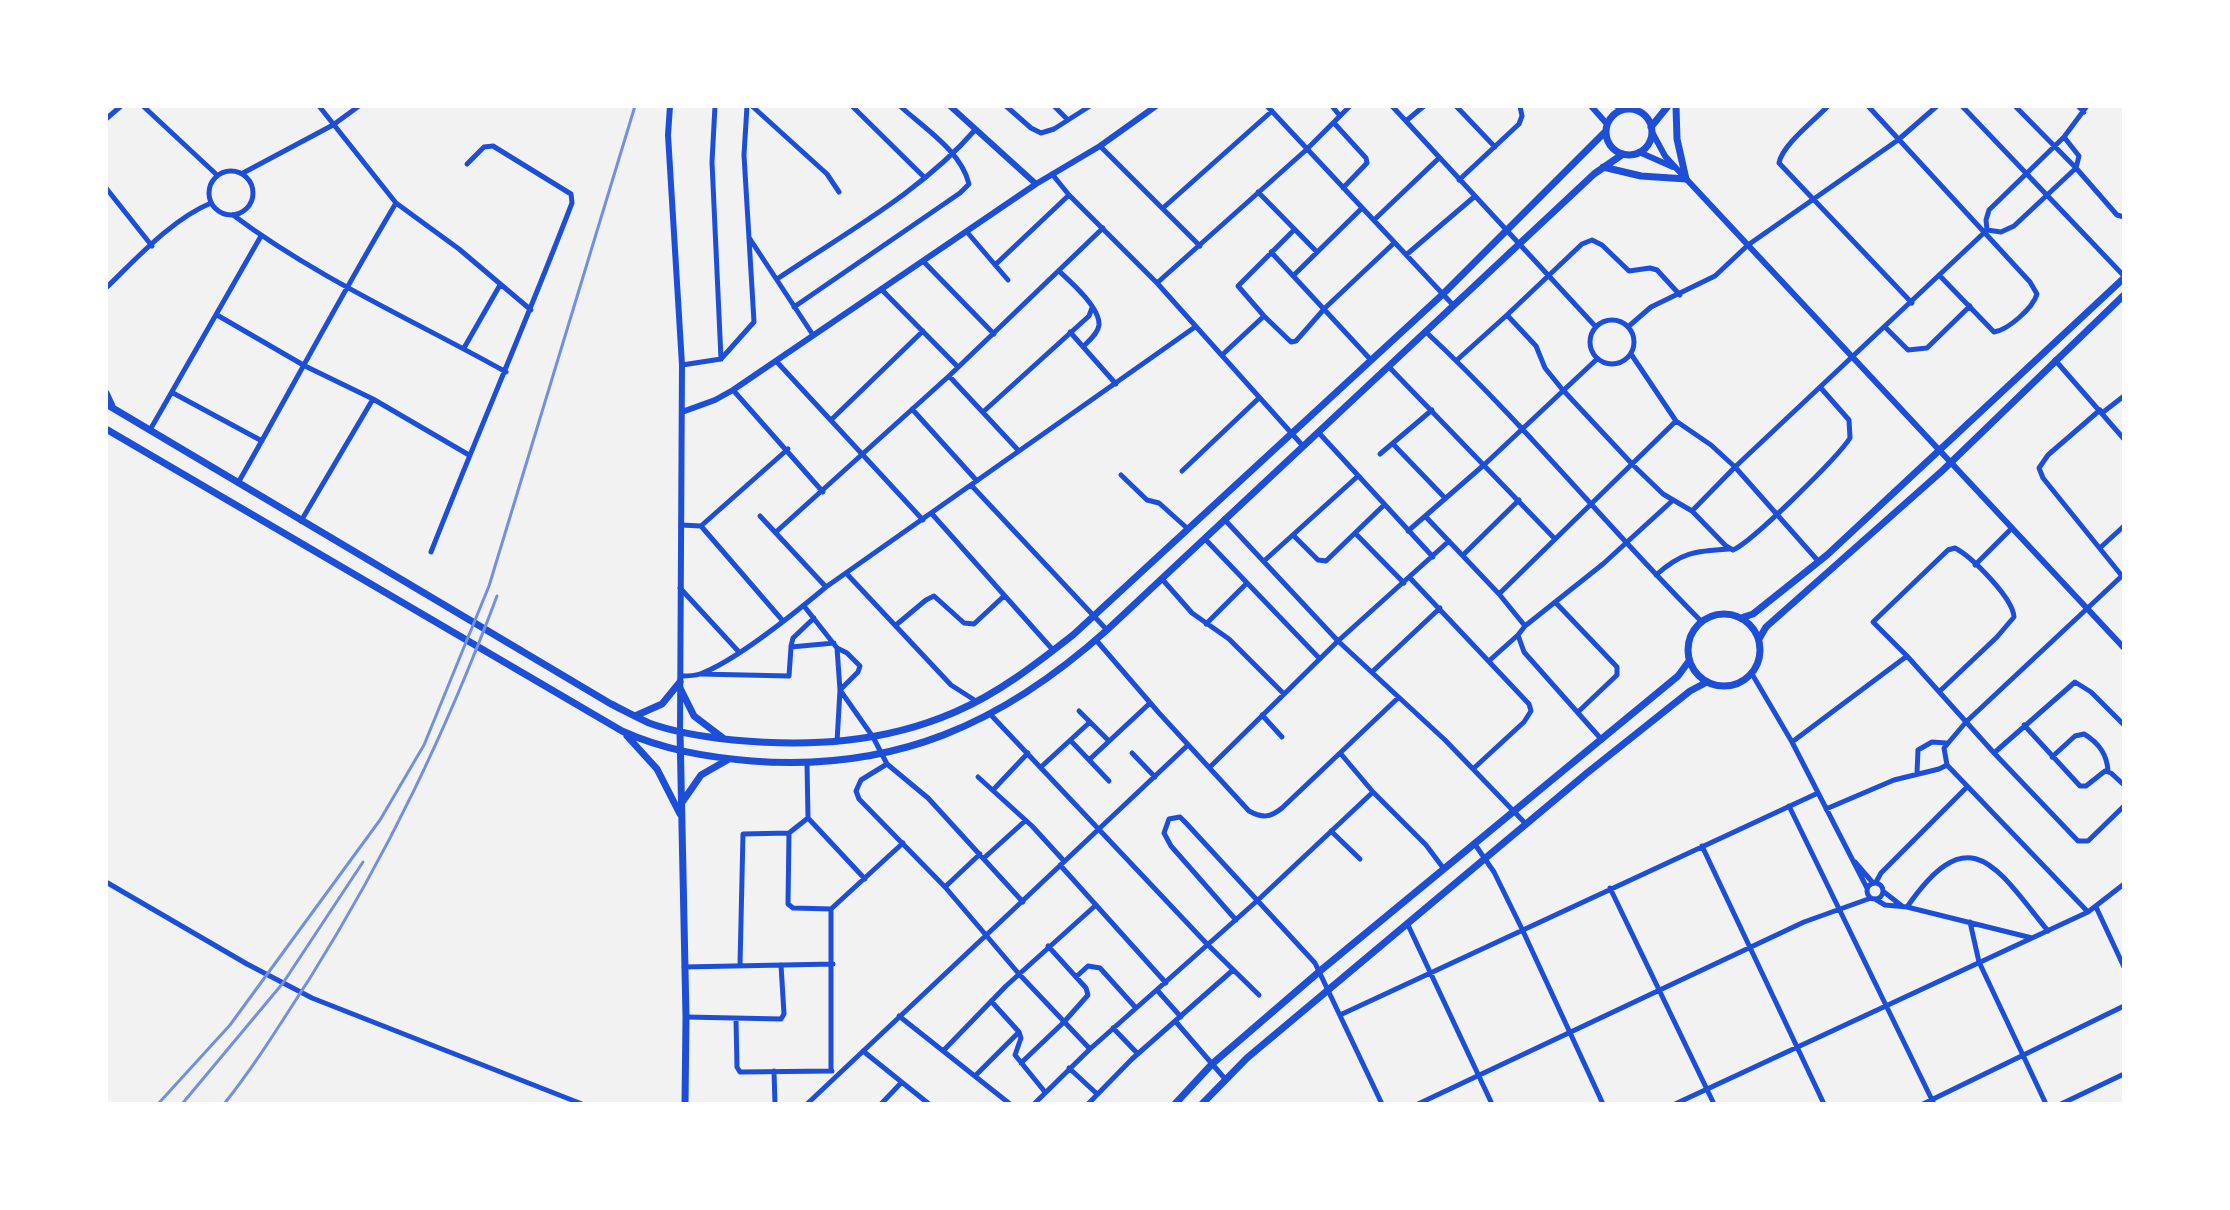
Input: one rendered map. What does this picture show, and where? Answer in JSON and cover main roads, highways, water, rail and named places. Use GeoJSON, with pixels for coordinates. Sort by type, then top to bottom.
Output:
{"type":"FeatureCollection","features":[{"type":"Feature","properties":{"kind":"main road"},"geometry":{"type":"LineString","coordinates":[[106,429],[622,731],[680,752],[730,759],[807,763],[859,759],[914,747],[990,714],[1050,678],[1107,630],[1603,167],[1623,154],[1639,152],[1648,144],[1651,129],[1668,106]]}},
{"type":"Feature","properties":{"kind":"main road"},"geometry":{"type":"LineString","coordinates":[[1603,167],[1641,176],[1686,179],[1677,139],[1676,106]]}},
{"type":"Feature","properties":{"kind":"main road"},"geometry":{"type":"LineString","coordinates":[[106,393],[110,406],[149,431],[635,716],[680,731],[725,739],[802,744],[873,737],[935,720],[976,701],[1022,674],[1053,650],[1189,530],[1443,294],[1606,128],[1611,117],[1626,108],[1644,114],[1651,129]]}},
{"type":"Feature","properties":{"kind":"main road"},"geometry":{"type":"LineString","coordinates":[[1606,128],[1610,145],[1623,154]]}},
{"type":"Feature","properties":{"kind":"main road"},"geometry":{"type":"LineString","coordinates":[[1741,618],[1753,614],[1819,562],[2124,277]]}},
{"type":"Feature","properties":{"kind":"main road"},"geometry":{"type":"LineString","coordinates":[[1759,639],[1766,627],[1950,462],[2124,295]]}},
{"type":"Feature","properties":{"kind":"main road"},"geometry":{"type":"LineString","coordinates":[[1721,614],[1741,618],[1755,630],[1759,639],[1760,657],[1752,674],[1735,684],[1726,686],[1707,682],[1694,671],[1689,661],[1690,635],[1701,621],[1721,614]]}},
{"type":"Feature","properties":{"kind":"main road"},"geometry":{"type":"LineString","coordinates":[[1175,1104],[1212,1064],[1678,676],[1689,661]]}},
{"type":"Feature","properties":{"kind":"main road"},"geometry":{"type":"LineString","coordinates":[[635,716],[662,704],[681,682],[694,716],[725,739]]}},
{"type":"Feature","properties":{"kind":"main road"},"geometry":{"type":"LineString","coordinates":[[1202,1104],[1247,1058],[1641,728],[1707,682]]}},
{"type":"Feature","properties":{"kind":"main road"},"geometry":{"type":"LineString","coordinates":[[622,731],[657,769],[682,817]]}},
{"type":"Feature","properties":{"kind":"main road"},"geometry":{"type":"LineString","coordinates":[[680,731],[685,1104]]}},
{"type":"Feature","properties":{"kind":"main road"},"geometry":{"type":"LineString","coordinates":[[682,803],[701,775],[730,759]]}},
{"type":"Feature","properties":{"kind":"main road"},"geometry":{"type":"LineString","coordinates":[[678,1104],[683,1089]]}},
{"type":"Feature","properties":{"kind":"railway"},"geometry":{"type":"LineString","coordinates":[[158,1104],[230,1025],[380,820],[424,745],[489,586],[635,106]]}},
{"type":"Feature","properties":{"kind":"railway"},"geometry":{"type":"LineString","coordinates":[[224,1104],[310,978],[390,839],[436,745],[497,596]]}},
{"type":"Feature","properties":{"kind":"railway"},"geometry":{"type":"LineString","coordinates":[[182,1104],[283,983],[363,862]]}}]}
